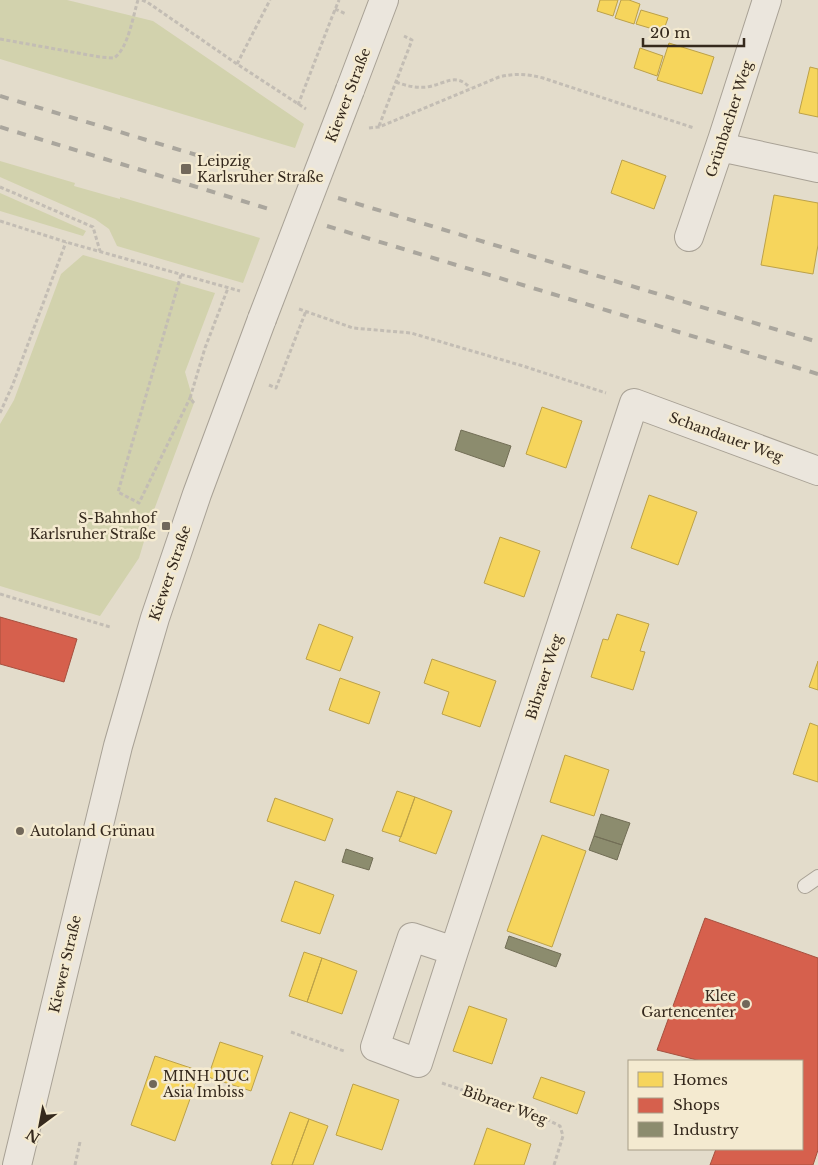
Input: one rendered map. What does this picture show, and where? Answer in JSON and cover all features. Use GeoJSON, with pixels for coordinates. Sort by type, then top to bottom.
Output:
{"type":"FeatureCollection","features":[{"type":"Feature","properties":{"kind":"street","name":"Kiewer Straße"},"geometry":{"type":"LineString","coordinates":[[17,1165],[116,756],[155,618],[262,319],[384,0]]}},
{"type":"Feature","properties":{"kind":"street","name":"Grünbacher Weg"},"geometry":{"type":"LineString","coordinates":[[689,237],[722,142],[767,0]]}},
{"type":"Feature","properties":{"kind":"street"},"geometry":{"type":"LineString","coordinates":[[722,142],[818,168]]}},
{"type":"Feature","properties":{"kind":"street","name":"Schandauer Weg"},"geometry":{"type":"LineString","coordinates":[[634,403],[818,472]]}},
{"type":"Feature","properties":{"kind":"street","name":"Bibraer Weg"},"geometry":{"type":"LineString","coordinates":[[418,1063],[634,403]]}},
{"type":"Feature","properties":{"kind":"street"},"geometry":{"type":"LineString","coordinates":[[418,1063],[375,1047],[412,937],[454,951]]}},
{"type":"Feature","properties":{"kind":"lane"},"geometry":{"type":"LineString","coordinates":[[805,886],[818,877]]}},
{"type":"Feature","properties":{"kind":"path"},"geometry":{"type":"LineString","coordinates":[[0,39],[114,58],[125,45],[138,0]]}},
{"type":"Feature","properties":{"kind":"path"},"geometry":{"type":"LineString","coordinates":[[142,0],[306,109]]}},
{"type":"Feature","properties":{"kind":"path"},"geometry":{"type":"LineString","coordinates":[[237,64],[270,0]]}},
{"type":"Feature","properties":{"kind":"path"},"geometry":{"type":"LineString","coordinates":[[298,105],[339,0]]}},
{"type":"Feature","properties":{"kind":"path"},"geometry":{"type":"LineString","coordinates":[[410,46],[379,127],[499,77],[524,74],[722,142]]}},
{"type":"Feature","properties":{"kind":"path"},"geometry":{"type":"LineString","coordinates":[[396,82],[409,87],[426,87],[454,80],[464,81],[470,88]]}},
{"type":"Feature","properties":{"kind":"path"},"geometry":{"type":"LineString","coordinates":[[0,186],[93,227],[100,251]]}},
{"type":"Feature","properties":{"kind":"path"},"geometry":{"type":"LineString","coordinates":[[0,221],[240,292]]}},
{"type":"Feature","properties":{"kind":"path"},"geometry":{"type":"LineString","coordinates":[[0,413],[66,242]]}},
{"type":"Feature","properties":{"kind":"path"},"geometry":{"type":"LineString","coordinates":[[181,275],[118,492],[139,503],[190,398],[205,348],[228,288]]}},
{"type":"Feature","properties":{"kind":"path"},"geometry":{"type":"LineString","coordinates":[[296,308],[353,328],[411,333],[523,366],[634,403]]}},
{"type":"Feature","properties":{"kind":"path"},"geometry":{"type":"LineString","coordinates":[[282,373],[306,311]]}},
{"type":"Feature","properties":{"kind":"path"},"geometry":{"type":"LineString","coordinates":[[190,398],[194,403]]}},
{"type":"Feature","properties":{"kind":"path"},"geometry":{"type":"LineString","coordinates":[[0,594],[110,627]]}},
{"type":"Feature","properties":{"kind":"path"},"geometry":{"type":"LineString","coordinates":[[291,1032],[357,1055],[375,1047]]}},
{"type":"Feature","properties":{"kind":"path","name":"Bibraer Weg"},"geometry":{"type":"LineString","coordinates":[[418,1063],[422,1072],[431,1079],[544,1118],[560,1126],[563,1136],[554,1165]]}},
{"type":"Feature","properties":{"kind":"path"},"geometry":{"type":"LineString","coordinates":[[75,1165],[80,1142]]}},
{"type":"Feature","properties":{"kind":"green space"},"geometry":{"type":"Polygon","coordinates":[[[0,0],[67,0],[153,21],[304,124],[295,148],[0,59],[0,0]]]}},
{"type":"Feature","properties":{"kind":"green space"},"geometry":{"type":"Polygon","coordinates":[[[0,161],[75,183],[74,186],[120,199],[120,197],[260,238],[243,283],[117,246],[109,229],[95,219],[0,177],[0,161]]]}},
{"type":"Feature","properties":{"kind":"green space"},"geometry":{"type":"Polygon","coordinates":[[[0,193],[86,231],[83,236],[0,211],[0,193]]]}},
{"type":"Feature","properties":{"kind":"green space"},"geometry":{"type":"Polygon","coordinates":[[[83,255],[215,293],[185,372],[194,403],[151,518],[139,558],[100,616],[0,586],[0,424],[14,400],[61,274],[83,255]]]}},
{"type":"Feature","properties":{"kind":"building: Homes"},"geometry":{"type":"Polygon","coordinates":[[[600,0],[618,0],[613,16],[597,11],[600,0]]]}},
{"type":"Feature","properties":{"kind":"building: Homes"},"geometry":{"type":"Polygon","coordinates":[[[621,0],[629,0],[640,4],[634,24],[615,18],[621,0]]]}},
{"type":"Feature","properties":{"kind":"building: Homes"},"geometry":{"type":"Polygon","coordinates":[[[641,10],[668,18],[663,32],[636,24],[641,10]]]}},
{"type":"Feature","properties":{"kind":"building: Homes"},"geometry":{"type":"Polygon","coordinates":[[[669,43],[714,57],[702,94],[657,80],[669,43]]]}},
{"type":"Feature","properties":{"kind":"building: Homes"},"geometry":{"type":"Polygon","coordinates":[[[640,48],[663,56],[657,76],[634,68],[640,48]]]}},
{"type":"Feature","properties":{"kind":"building: Homes"},"geometry":{"type":"Polygon","coordinates":[[[810,67],[818,69],[818,117],[799,113],[810,67]]]}},
{"type":"Feature","properties":{"kind":"building: Homes"},"geometry":{"type":"Polygon","coordinates":[[[622,160],[666,176],[654,209],[611,193],[622,160]]]}},
{"type":"Feature","properties":{"kind":"building: Homes"},"geometry":{"type":"Polygon","coordinates":[[[774,195],[818,203],[818,245],[813,274],[761,265],[774,195]]]}},
{"type":"Feature","properties":{"kind":"building: Homes"},"geometry":{"type":"Polygon","coordinates":[[[542,407],[582,421],[566,468],[526,454],[542,407]]]}},
{"type":"Feature","properties":{"kind":"building: Homes"},"geometry":{"type":"Polygon","coordinates":[[[649,495],[697,512],[678,565],[631,548],[649,495]]]}},
{"type":"Feature","properties":{"kind":"building: Homes"},"geometry":{"type":"Polygon","coordinates":[[[500,537],[540,551],[524,597],[484,583],[500,537]]]}},
{"type":"Feature","properties":{"kind":"building: Homes"},"geometry":{"type":"Polygon","coordinates":[[[617,614],[649,624],[640,651],[645,652],[633,690],[591,677],[603,639],[608,640],[617,614]]]}},
{"type":"Feature","properties":{"kind":"building: Homes"},"geometry":{"type":"Polygon","coordinates":[[[319,624],[353,637],[340,671],[306,659],[319,624]]]}},
{"type":"Feature","properties":{"kind":"building: Homes"},"geometry":{"type":"Polygon","coordinates":[[[432,659],[496,681],[480,727],[442,714],[449,692],[424,683],[432,659]]]}},
{"type":"Feature","properties":{"kind":"building: Homes"},"geometry":{"type":"Polygon","coordinates":[[[818,661],[818,690],[809,687],[818,661]]]}},
{"type":"Feature","properties":{"kind":"building: Homes"},"geometry":{"type":"Polygon","coordinates":[[[340,678],[380,692],[369,724],[329,710],[340,678]]]}},
{"type":"Feature","properties":{"kind":"building: Homes"},"geometry":{"type":"Polygon","coordinates":[[[810,723],[818,726],[818,782],[793,774],[810,723]]]}},
{"type":"Feature","properties":{"kind":"building: Homes"},"geometry":{"type":"Polygon","coordinates":[[[565,755],[609,770],[594,816],[550,802],[565,755]]]}},
{"type":"Feature","properties":{"kind":"building: Homes"},"geometry":{"type":"Polygon","coordinates":[[[397,791],[415,797],[401,837],[382,831],[397,791]]]}},
{"type":"Feature","properties":{"kind":"building: Homes"},"geometry":{"type":"Polygon","coordinates":[[[415,797],[452,811],[436,854],[399,841],[415,797]]]}},
{"type":"Feature","properties":{"kind":"building: Homes"},"geometry":{"type":"Polygon","coordinates":[[[275,798],[333,819],[325,841],[267,821],[275,798]]]}},
{"type":"Feature","properties":{"kind":"building: Homes"},"geometry":{"type":"Polygon","coordinates":[[[542,835],[586,851],[552,947],[507,931],[542,835]]]}},
{"type":"Feature","properties":{"kind":"building: Homes"},"geometry":{"type":"Polygon","coordinates":[[[295,881],[334,895],[320,934],[281,921],[295,881]]]}},
{"type":"Feature","properties":{"kind":"building: Homes"},"geometry":{"type":"Polygon","coordinates":[[[304,952],[322,958],[307,1002],[289,996],[304,952]]]}},
{"type":"Feature","properties":{"kind":"building: Homes"},"geometry":{"type":"Polygon","coordinates":[[[322,958],[357,971],[342,1014],[307,1002],[322,958]]]}},
{"type":"Feature","properties":{"kind":"building: Homes"},"geometry":{"type":"Polygon","coordinates":[[[469,1006],[507,1019],[492,1064],[453,1051],[469,1006]]]}},
{"type":"Feature","properties":{"kind":"building: Homes"},"geometry":{"type":"Polygon","coordinates":[[[220,1042],[263,1056],[251,1091],[208,1077],[220,1042]]]}},
{"type":"Feature","properties":{"kind":"building: Homes"},"geometry":{"type":"Polygon","coordinates":[[[155,1056],[200,1071],[175,1141],[131,1125],[155,1056]]]}},
{"type":"Feature","properties":{"kind":"building: Homes"},"geometry":{"type":"Polygon","coordinates":[[[541,1077],[585,1092],[577,1114],[533,1098],[541,1077]]]}},
{"type":"Feature","properties":{"kind":"building: Homes"},"geometry":{"type":"Polygon","coordinates":[[[353,1084],[399,1100],[382,1150],[336,1135],[353,1084]]]}},
{"type":"Feature","properties":{"kind":"building: Homes"},"geometry":{"type":"Polygon","coordinates":[[[290,1112],[309,1119],[292,1165],[271,1164],[290,1112]]]}},
{"type":"Feature","properties":{"kind":"building: Homes"},"geometry":{"type":"Polygon","coordinates":[[[309,1119],[328,1126],[313,1165],[292,1165],[309,1119]]]}},
{"type":"Feature","properties":{"kind":"building: Homes"},"geometry":{"type":"Polygon","coordinates":[[[487,1128],[531,1144],[524,1165],[474,1165],[487,1128]]]}},
{"type":"Feature","properties":{"kind":"building: Shops"},"geometry":{"type":"Polygon","coordinates":[[[0,617],[77,639],[64,682],[0,664],[0,617]]]}},
{"type":"Feature","properties":{"kind":"building: Shops","name":"Klee Gartencenter"},"geometry":{"type":"Polygon","coordinates":[[[705,918],[818,958],[818,1150],[813,1165],[710,1165],[716,1150],[803,1150],[803,1060],[697,1060],[657,1050],[705,918]]]}},
{"type":"Feature","properties":{"kind":"building: Industry"},"geometry":{"type":"Polygon","coordinates":[[[461,430],[511,446],[504,467],[455,450],[461,430]]]}},
{"type":"Feature","properties":{"kind":"building: Industry"},"geometry":{"type":"Polygon","coordinates":[[[601,814],[630,823],[622,845],[594,836],[601,814]]]}},
{"type":"Feature","properties":{"kind":"building: Industry"},"geometry":{"type":"Polygon","coordinates":[[[594,836],[622,845],[617,860],[589,850],[594,836]]]}},
{"type":"Feature","properties":{"kind":"building: Industry"},"geometry":{"type":"Polygon","coordinates":[[[346,849],[373,858],[369,870],[342,862],[346,849]]]}},
{"type":"Feature","properties":{"kind":"building: Industry"},"geometry":{"type":"Polygon","coordinates":[[[509,936],[561,954],[556,967],[505,948],[509,936]]]}},
{"type":"Feature","properties":{"kind":"railway"},"geometry":{"type":"LineString","coordinates":[[0,96],[280,180]]}},
{"type":"Feature","properties":{"kind":"railway"},"geometry":{"type":"LineString","coordinates":[[0,127],[269,209]]}},
{"type":"Feature","properties":{"kind":"railway"},"geometry":{"type":"LineString","coordinates":[[338,198],[818,342]]}},
{"type":"Feature","properties":{"kind":"railway"},"geometry":{"type":"LineString","coordinates":[[327,226],[818,374]]}},
{"type":"Feature","properties":{"kind":"place","name":"Leipzig Karlsruher Straße"},"geometry":{"type":"Point","coordinates":[186,169]}},
{"type":"Feature","properties":{"kind":"place","name":"S-Bahnhof Karlsruher Straße"},"geometry":{"type":"Point","coordinates":[166,526]}},
{"type":"Feature","properties":{"kind":"place","name":"Autoland Grünau"},"geometry":{"type":"Point","coordinates":[20,831]}},
{"type":"Feature","properties":{"kind":"place","name":"Klee Gartencenter"},"geometry":{"type":"Point","coordinates":[746,1004]}},
{"type":"Feature","properties":{"kind":"place","name":"MINH DUC Asia Imbiss"},"geometry":{"type":"Point","coordinates":[153,1084]}}]}
